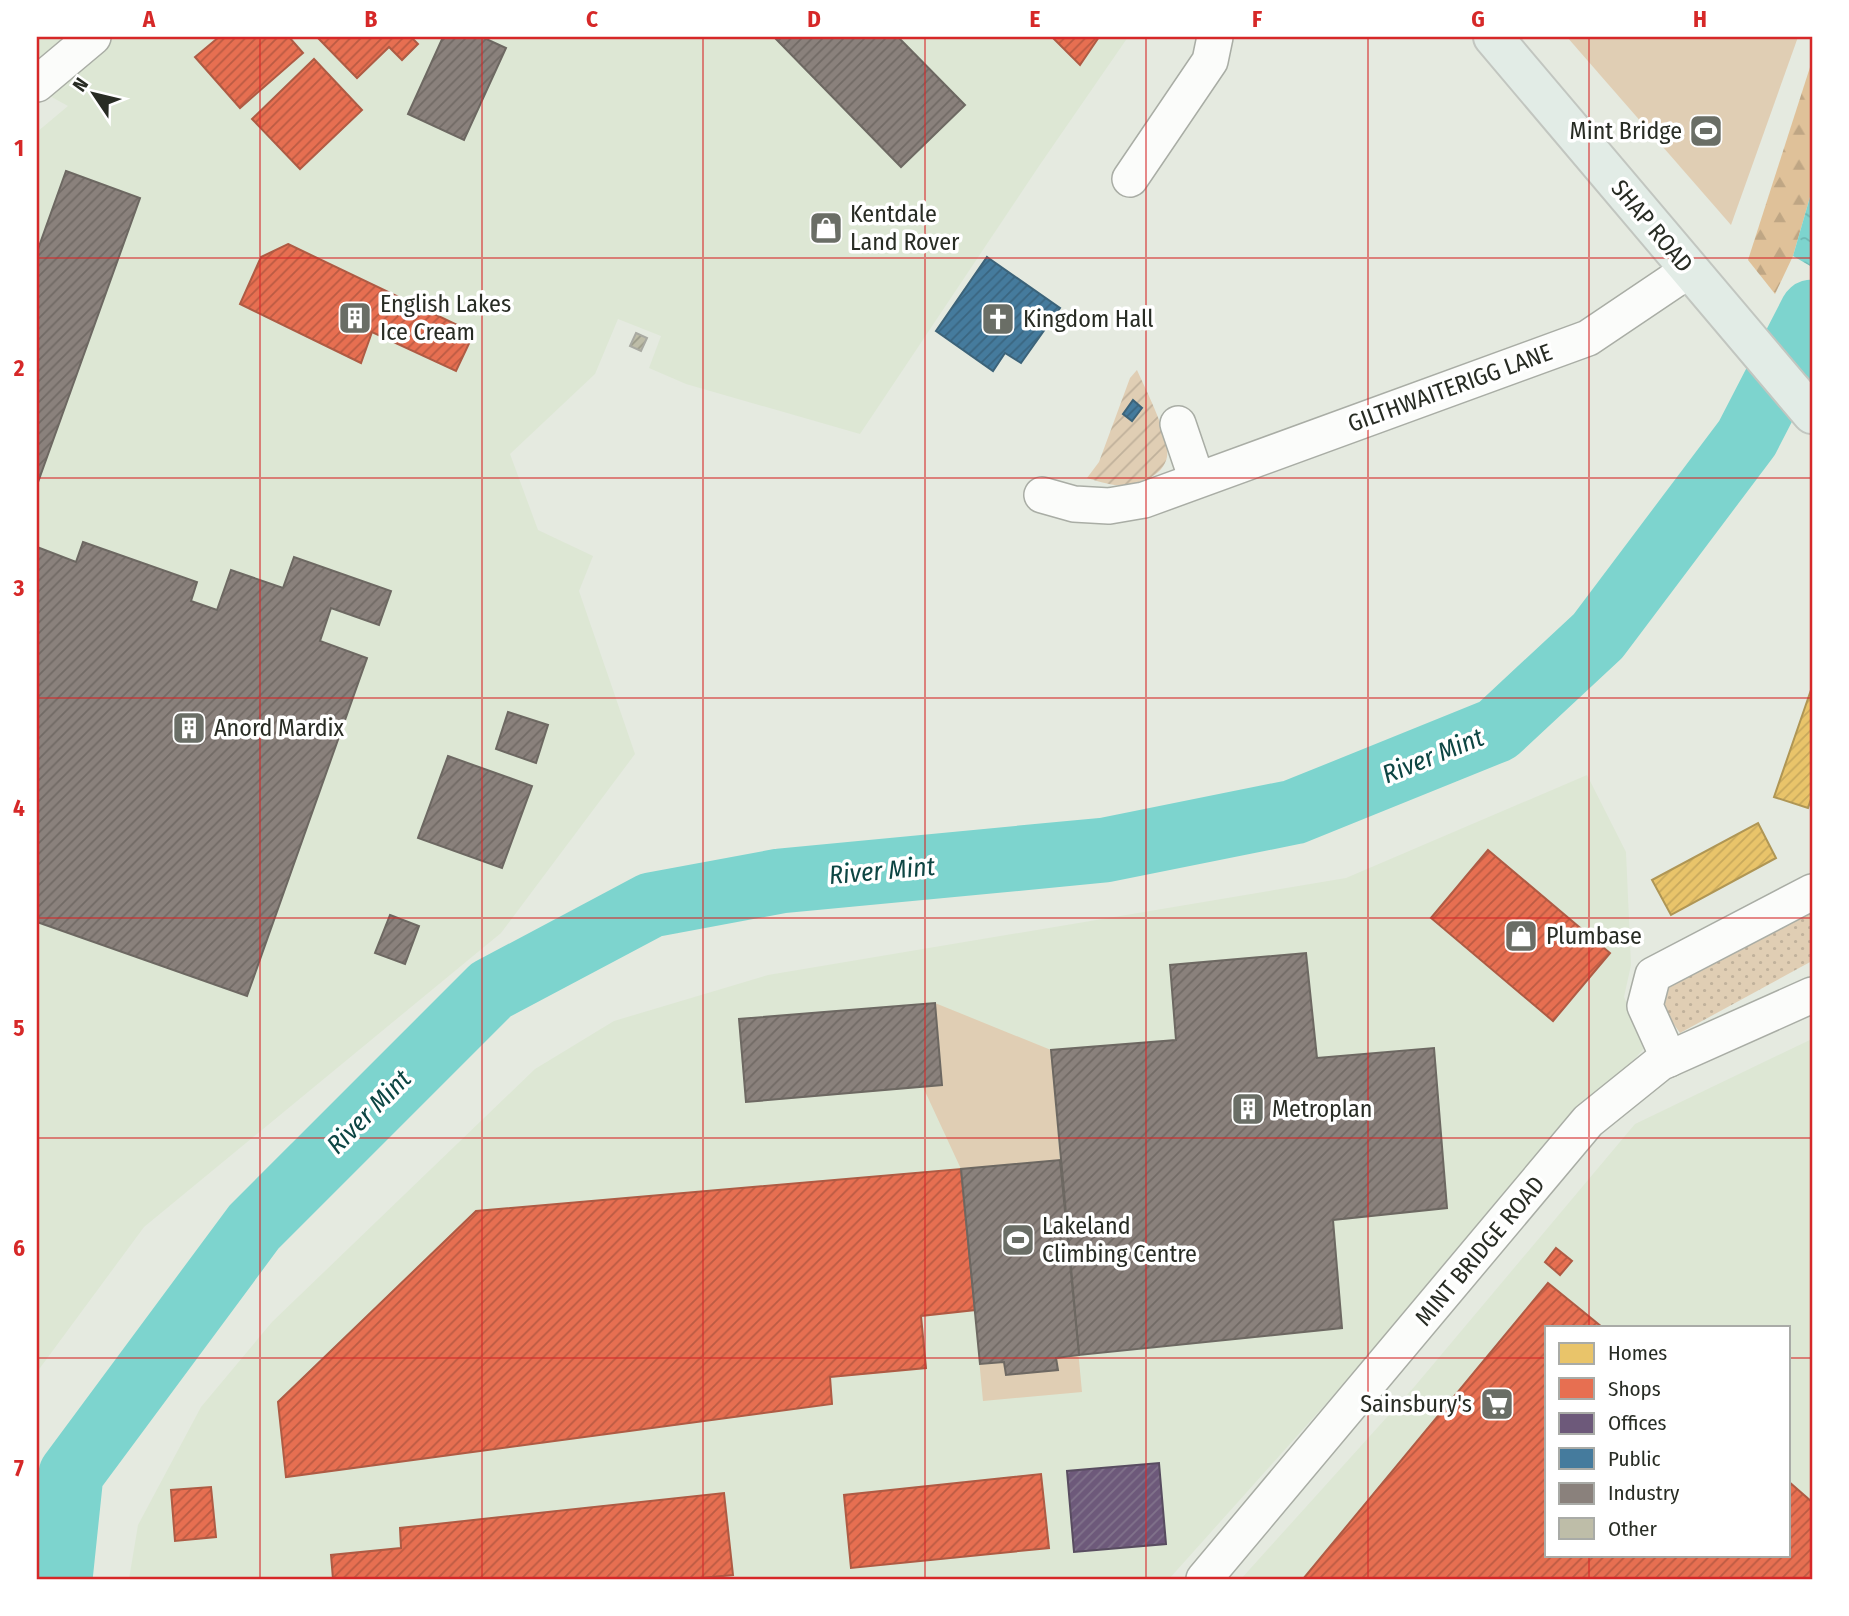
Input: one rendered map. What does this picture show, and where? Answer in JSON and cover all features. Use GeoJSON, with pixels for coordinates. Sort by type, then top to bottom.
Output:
{"type":"FeatureCollection","features":[{"type":"Feature","properties":{"kind":"highway","name":"SHAP ROAD"},"geometry":{"type":"LineString","coordinates":[[1493,37],[1812,413]]}},
{"type":"Feature","properties":{"kind":"street"},"geometry":{"type":"LineString","coordinates":[[37,84],[93,37]]}},
{"type":"Feature","properties":{"kind":"street"},"geometry":{"type":"LineString","coordinates":[[1130,179],[1210,61],[1215,37]]}},
{"type":"Feature","properties":{"kind":"street","name":"GILTHWAITERIGG LANE"},"geometry":{"type":"LineString","coordinates":[[1042,495],[1074,504],[1109,506],[1144,500],[1588,338],[1689,270]]}},
{"type":"Feature","properties":{"kind":"street"},"geometry":{"type":"LineString","coordinates":[[1178,424],[1197,480]]}},
{"type":"Feature","properties":{"kind":"street"},"geometry":{"type":"LineString","coordinates":[[1669,1059],[1645,1006],[1653,975],[1812,892]]}},
{"type":"Feature","properties":{"kind":"street","name":"MINT BRIDGE ROAD"},"geometry":{"type":"LineString","coordinates":[[1204,1579],[1588,1121],[1660,1063],[1812,995]]}},
{"type":"Feature","properties":{"kind":"shaded area"},"geometry":{"type":"Polygon","coordinates":[[[37,37],[1128,37],[860,434],[686,384],[649,368],[661,336],[618,319],[595,374],[510,454],[538,530],[593,556],[579,591],[635,754],[501,933],[144,1227],[37,1372],[37,132],[68,106],[37,89],[37,37]]]}},
{"type":"Feature","properties":{"kind":"shaded area","name":"Mint Bridge"},"geometry":{"type":"Polygon","coordinates":[[[1567,37],[1798,37],[1731,225],[1567,37]]]}},
{"type":"Feature","properties":{"kind":"shaded area"},"geometry":{"type":"Polygon","coordinates":[[[1137,370],[1165,438],[1165,464],[1153,476],[1126,486],[1087,478],[1099,462],[1130,378],[1137,370]]]}},
{"type":"Feature","properties":{"kind":"shaded area"},"geometry":{"type":"Polygon","coordinates":[[[1587,775],[1626,852],[1631,965],[1624,997],[1647,1045],[1169,1579],[129,1579],[138,1525],[201,1407],[272,1322],[535,1069],[614,1021],[768,975],[1346,878],[1587,775]]]}},
{"type":"Feature","properties":{"kind":"shaded area"},"geometry":{"type":"Polygon","coordinates":[[[1812,912],[1812,961],[1680,1033],[1660,1005],[1664,988],[1812,912]]]}},
{"type":"Feature","properties":{"kind":"shaded area","name":"Lakeland Climbing Centre"},"geometry":{"type":"Polygon","coordinates":[[[935,1003],[1051,1050],[1082,1392],[983,1401],[961,1169],[923,1087],[746,1102],[739,1019],[935,1003]]]}},
{"type":"Feature","properties":{"kind":"shaded area"},"geometry":{"type":"Polygon","coordinates":[[[1812,1039],[1812,1579],[1241,1579],[1415,1386],[1635,1124],[1812,1039]]]}},
{"type":"Feature","properties":{"kind":"green space"},"geometry":{"type":"Polygon","coordinates":[[[1812,61],[1812,190],[1793,256],[1775,294],[1748,260],[1812,61]]]}},
{"type":"Feature","properties":{"kind":"water"},"geometry":{"type":"Polygon","coordinates":[[[1812,190],[1812,267],[1793,256],[1812,190]]]}},
{"type":"Feature","properties":{"kind":"building: Homes"},"geometry":{"type":"Polygon","coordinates":[[[1812,687],[1812,796],[1808,808],[1774,797],[1812,687]]]}},
{"type":"Feature","properties":{"kind":"building: Homes"},"geometry":{"type":"Polygon","coordinates":[[[1758,823],[1776,858],[1671,915],[1652,880],[1758,823]]]}},
{"type":"Feature","properties":{"kind":"building: Shops"},"geometry":{"type":"Polygon","coordinates":[[[219,37],[289,37],[303,53],[240,108],[195,57],[219,37]]]}},
{"type":"Feature","properties":{"kind":"building: Shops"},"geometry":{"type":"Polygon","coordinates":[[[317,37],[411,37],[418,44],[402,60],[389,47],[357,78],[317,37]]]}},
{"type":"Feature","properties":{"kind":"building: Shops"},"geometry":{"type":"Polygon","coordinates":[[[1052,37],[1099,37],[1080,65],[1052,37]]]}},
{"type":"Feature","properties":{"kind":"building: Shops"},"geometry":{"type":"Polygon","coordinates":[[[314,59],[362,110],[300,169],[252,119],[314,59]]]}},
{"type":"Feature","properties":{"kind":"building: Shops","name":"English Lakes Ice Cream"},"geometry":{"type":"Polygon","coordinates":[[[288,244],[474,333],[456,371],[372,332],[361,363],[240,304],[261,257],[288,244]]]}},
{"type":"Feature","properties":{"kind":"building: Shops","name":"Plumbase"},"geometry":{"type":"Polygon","coordinates":[[[1488,850],[1610,953],[1553,1021],[1431,918],[1488,850]]]}},
{"type":"Feature","properties":{"kind":"building: Shops"},"geometry":{"type":"Polygon","coordinates":[[[961,1169],[975,1310],[921,1316],[926,1368],[830,1377],[832,1404],[286,1477],[278,1402],[476,1211],[961,1169]]]}},
{"type":"Feature","properties":{"kind":"building: Shops"},"geometry":{"type":"Polygon","coordinates":[[[1556,1248],[1572,1261],[1560,1275],[1545,1262],[1556,1248]]]}},
{"type":"Feature","properties":{"kind":"building: Shops","name":"Sainsbury's"},"geometry":{"type":"Polygon","coordinates":[[[1548,1283],[1601,1326],[1545,1326],[1545,1556],[1790,1556],[1790,1483],[1812,1502],[1812,1579],[1303,1579],[1548,1283]]]}},
{"type":"Feature","properties":{"kind":"building: Shops"},"geometry":{"type":"Polygon","coordinates":[[[1041,1474],[1049,1548],[851,1568],[844,1495],[1041,1474]]]}},
{"type":"Feature","properties":{"kind":"building: Shops"},"geometry":{"type":"Polygon","coordinates":[[[211,1487],[216,1537],[175,1541],[171,1490],[211,1487]]]}},
{"type":"Feature","properties":{"kind":"building: Shops"},"geometry":{"type":"Polygon","coordinates":[[[724,1493],[733,1575],[690,1579],[333,1579],[331,1555],[401,1548],[400,1528],[724,1493]]]}},
{"type":"Feature","properties":{"kind":"building: Offices"},"geometry":{"type":"Polygon","coordinates":[[[1159,1463],[1166,1544],[1074,1552],[1067,1471],[1159,1463]]]}},
{"type":"Feature","properties":{"kind":"building: Public","name":"Kingdom Hall"},"geometry":{"type":"Polygon","coordinates":[[[987,257],[1060,308],[1021,363],[1005,353],[993,371],[936,331],[987,257]]]}},
{"type":"Feature","properties":{"kind":"building: Public"},"geometry":{"type":"Polygon","coordinates":[[[1133,400],[1142,408],[1132,421],[1123,414],[1133,400]]]}},
{"type":"Feature","properties":{"kind":"building: Industry"},"geometry":{"type":"Polygon","coordinates":[[[443,37],[482,37],[506,48],[464,140],[408,114],[443,37]]]}},
{"type":"Feature","properties":{"kind":"building: Industry"},"geometry":{"type":"Polygon","coordinates":[[[774,37],[898,37],[965,105],[901,167],[774,37]]]}},
{"type":"Feature","properties":{"kind":"building: Industry"},"geometry":{"type":"Polygon","coordinates":[[[66,171],[140,198],[37,485],[37,252],[66,171]]]}},
{"type":"Feature","properties":{"kind":"building: Industry","name":"Anord Mardix"},"geometry":{"type":"Polygon","coordinates":[[[83,542],[197,582],[191,601],[217,610],[231,570],[283,588],[294,557],[391,591],[379,625],[331,608],[320,641],[367,658],[247,996],[37,922],[37,547],[76,562],[83,542]]]}},
{"type":"Feature","properties":{"kind":"building: Industry"},"geometry":{"type":"Polygon","coordinates":[[[508,712],[548,725],[536,763],[496,749],[508,712]]]}},
{"type":"Feature","properties":{"kind":"building: Industry"},"geometry":{"type":"Polygon","coordinates":[[[448,756],[532,786],[502,868],[418,838],[448,756]]]}},
{"type":"Feature","properties":{"kind":"building: Industry"},"geometry":{"type":"Polygon","coordinates":[[[390,915],[419,926],[405,964],[375,953],[390,915]]]}},
{"type":"Feature","properties":{"kind":"building: Industry","name":"Metroplan"},"geometry":{"type":"Polygon","coordinates":[[[1306,953],[1317,1058],[1434,1048],[1447,1208],[1333,1220],[1342,1328],[1079,1355],[1051,1050],[1176,1040],[1170,965],[1306,953]]]}},
{"type":"Feature","properties":{"kind":"building: Industry"},"geometry":{"type":"Polygon","coordinates":[[[935,1003],[942,1085],[746,1102],[739,1019],[935,1003]]]}},
{"type":"Feature","properties":{"kind":"building: Industry"},"geometry":{"type":"Polygon","coordinates":[[[1060,1160],[1079,1355],[1056,1358],[1058,1370],[1006,1375],[1004,1362],[980,1364],[961,1169],[1060,1160]]]}},
{"type":"Feature","properties":{"kind":"building: Other"},"geometry":{"type":"Polygon","coordinates":[[[636,333],[647,338],[641,351],[630,346],[636,333]]]}},
{"type":"Feature","properties":{"kind":"waterway","name":"River Mint"},"geometry":{"type":"LineString","coordinates":[[60,1579],[71,1474],[254,1227],[491,990],[651,905],[780,881],[1105,850],[1294,812],[1497,730],[1598,636],[1747,438],[1812,312]]}},
{"type":"Feature","properties":{"kind":"place","name":"Mint Bridge"},"geometry":{"type":"Point","coordinates":[1706,131]}},
{"type":"Feature","properties":{"kind":"place","name":"Kentdale Land Rover"},"geometry":{"type":"Point","coordinates":[826,228]}},
{"type":"Feature","properties":{"kind":"place","name":"English Lakes Ice Cream"},"geometry":{"type":"Point","coordinates":[355,318]}},
{"type":"Feature","properties":{"kind":"place","name":"Kingdom Hall"},"geometry":{"type":"Point","coordinates":[998,319]}},
{"type":"Feature","properties":{"kind":"place","name":"Anord Mardix"},"geometry":{"type":"Point","coordinates":[189,728]}},
{"type":"Feature","properties":{"kind":"place","name":"Plumbase"},"geometry":{"type":"Point","coordinates":[1521,936]}},
{"type":"Feature","properties":{"kind":"place","name":"Metroplan"},"geometry":{"type":"Point","coordinates":[1248,1109]}},
{"type":"Feature","properties":{"kind":"place","name":"Lakeland Climbing Centre"},"geometry":{"type":"Point","coordinates":[1018,1240]}},
{"type":"Feature","properties":{"kind":"place","name":"Sainsbury's"},"geometry":{"type":"Point","coordinates":[1497,1404]}}]}
